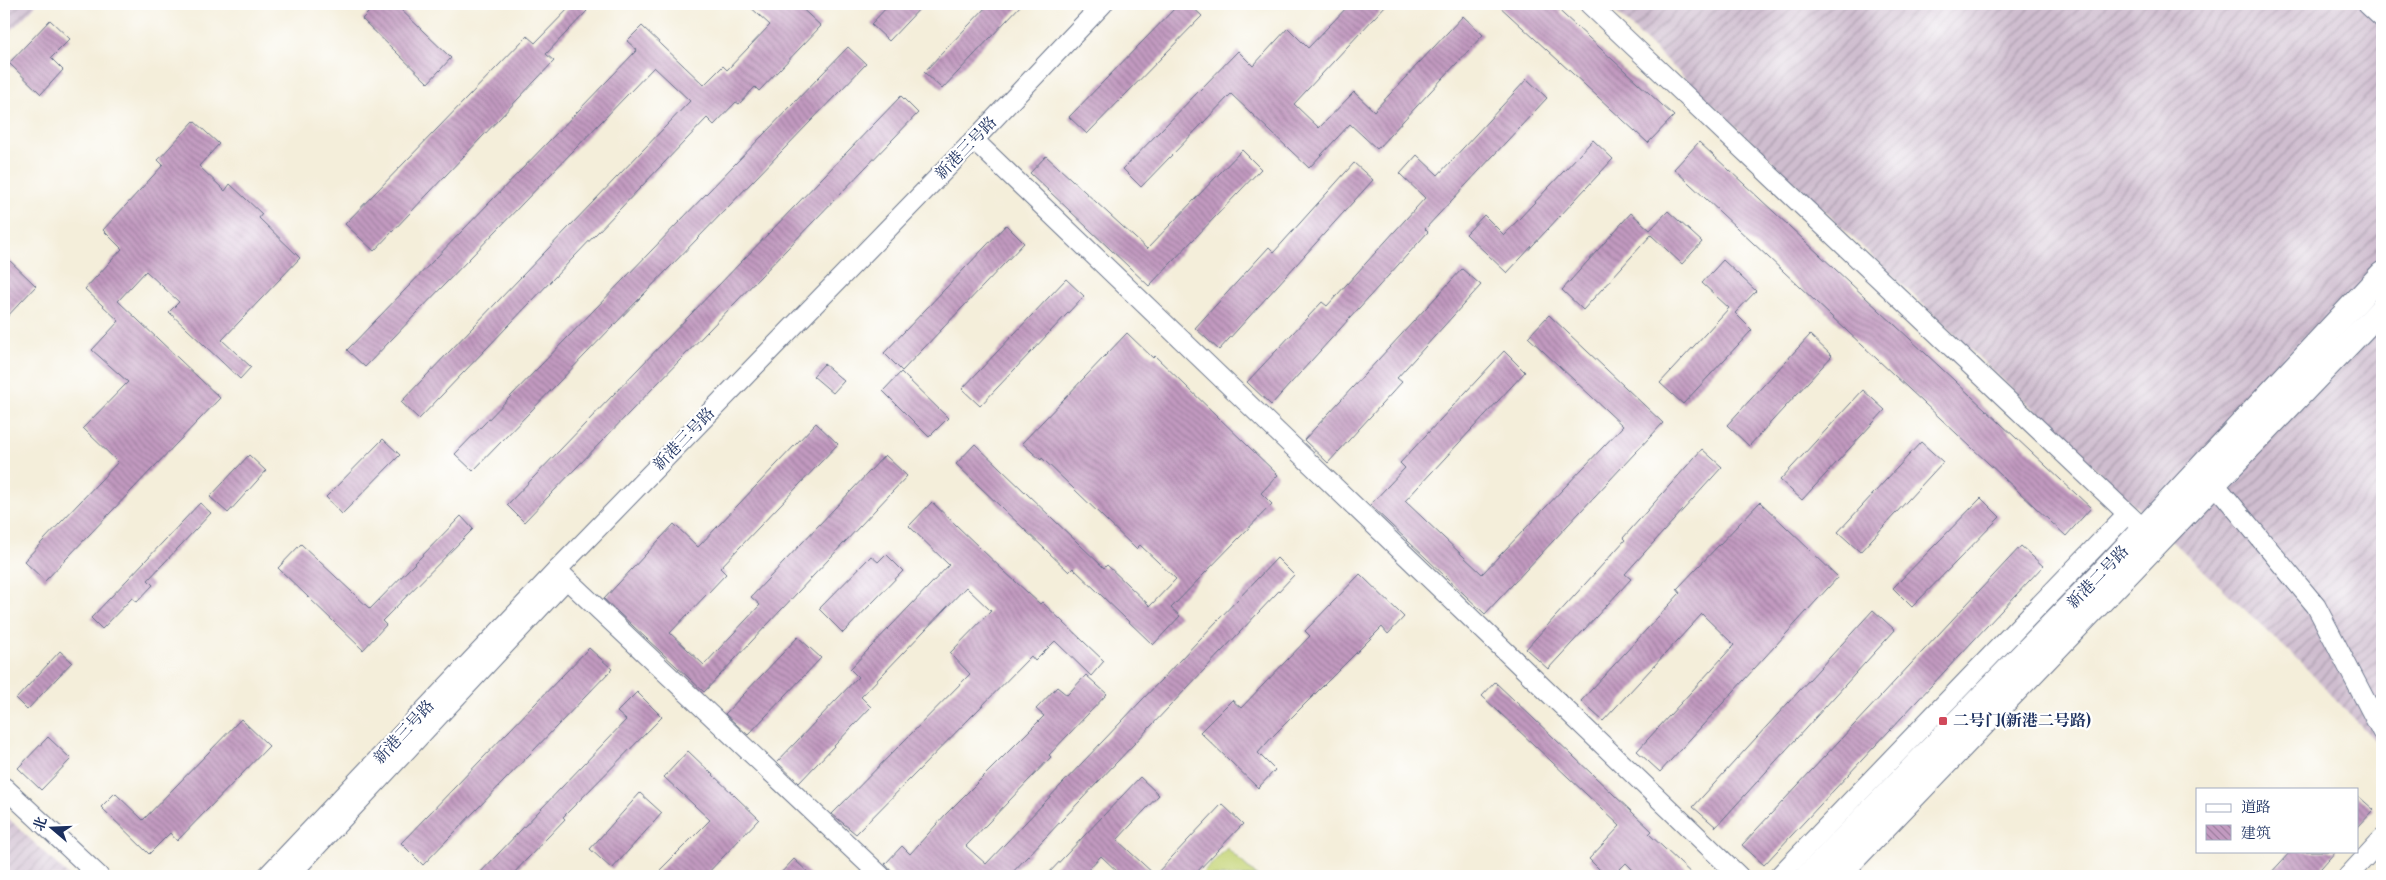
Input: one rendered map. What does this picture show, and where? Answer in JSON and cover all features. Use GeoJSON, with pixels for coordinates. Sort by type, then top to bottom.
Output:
{"type":"FeatureCollection","features":[{"type":"Feature","properties":{"kind":"main road","name":"新港二号路"},"geometry":{"type":"LineString","coordinates":[[1808,876],[2142,528],[2382,274]]}},
{"type":"Feature","properties":{"kind":"main road","name":"新港二号路"},"geometry":{"type":"LineString","coordinates":[[1836,876],[2142,528],[2214,483],[2308,388],[2382,309]]}},
{"type":"Feature","properties":{"kind":"street","name":"新港三号路"},"geometry":{"type":"LineString","coordinates":[[978,144],[1103,4]]}},
{"type":"Feature","properties":{"kind":"street","name":"新港三号路"},"geometry":{"type":"LineString","coordinates":[[267,876],[978,144],[1117,4]]}},
{"type":"Feature","properties":{"kind":"street"},"geometry":{"type":"LineString","coordinates":[[1589,4],[2142,528],[1779,876]]}},
{"type":"Feature","properties":{"kind":"street"},"geometry":{"type":"LineString","coordinates":[[2367,4],[2382,18]]}},
{"type":"Feature","properties":{"kind":"street"},"geometry":{"type":"LineString","coordinates":[[978,144],[1739,876]]}},
{"type":"Feature","properties":{"kind":"street"},"geometry":{"type":"LineString","coordinates":[[2214,483],[2316,606],[2382,732]]}},
{"type":"Feature","properties":{"kind":"street","name":"新港三号路"},"geometry":{"type":"LineString","coordinates":[[289,876],[562,574]]}},
{"type":"Feature","properties":{"kind":"street"},"geometry":{"type":"LineString","coordinates":[[562,574],[880,876]]}},
{"type":"Feature","properties":{"kind":"street"},"geometry":{"type":"LineString","coordinates":[[4,787],[98,876]]}},
{"type":"Feature","properties":{"kind":"street"},"geometry":{"type":"LineString","coordinates":[[4,800],[84,876]]}},
{"type":"Feature","properties":{"kind":"street"},"geometry":{"type":"LineString","coordinates":[[2348,876],[2382,839]]}},
{"type":"Feature","properties":{"kind":"shaded area"},"geometry":{"type":"Polygon","coordinates":[[[4,4],[37,4],[4,38],[4,4]]]}},
{"type":"Feature","properties":{"kind":"shaded area"},"geometry":{"type":"Polygon","coordinates":[[[1607,4],[2382,4],[2382,748],[2303,665],[1607,4]]]}},
{"type":"Feature","properties":{"kind":"shaded area"},"geometry":{"type":"Polygon","coordinates":[[[4,814],[69,876],[4,876],[4,814]]]}},
{"type":"Feature","properties":{"kind":"green space"},"geometry":{"type":"Polygon","coordinates":[[[1227,848],[1257,876],[1200,876],[1227,848]]]}},
{"type":"Feature","properties":{"kind":"building"},"geometry":{"type":"Polygon","coordinates":[[[377,4],[395,4],[451,58],[428,83],[362,19],[377,4]]]}},
{"type":"Feature","properties":{"kind":"building"},"geometry":{"type":"Polygon","coordinates":[[[573,4],[580,4],[587,11],[546,54],[554,61],[374,251],[345,224],[527,36],[535,43],[573,4]]]}},
{"type":"Feature","properties":{"kind":"building"},"geometry":{"type":"Polygon","coordinates":[[[747,4],[797,4],[821,26],[759,91],[755,87],[739,104],[736,102],[714,125],[707,118],[419,419],[401,402],[690,101],[654,67],[365,367],[347,350],[637,50],[627,41],[642,26],[704,85],[723,66],[727,70],[770,25],[747,4]]]}},
{"type":"Feature","properties":{"kind":"building"},"geometry":{"type":"Polygon","coordinates":[[[890,4],[924,4],[889,41],[871,24],[890,4]]]}},
{"type":"Feature","properties":{"kind":"building"},"geometry":{"type":"Polygon","coordinates":[[[989,4],[1022,4],[942,89],[924,72],[989,4]]]}},
{"type":"Feature","properties":{"kind":"building"},"geometry":{"type":"Polygon","coordinates":[[[1179,4],[1189,4],[1202,16],[1087,134],[1069,117],[1179,4]]]}},
{"type":"Feature","properties":{"kind":"building"},"geometry":{"type":"Polygon","coordinates":[[[1350,4],[1387,4],[1294,104],[1319,128],[1354,92],[1374,111],[1463,16],[1483,35],[1377,149],[1350,124],[1309,168],[1231,94],[1141,187],[1123,169],[1238,51],[1253,66],[1288,28],[1308,48],[1350,4]]]}},
{"type":"Feature","properties":{"kind":"building"},"geometry":{"type":"Polygon","coordinates":[[[1497,4],[1552,4],[1674,116],[1648,143],[1497,4]]]}},
{"type":"Feature","properties":{"kind":"building"},"geometry":{"type":"Polygon","coordinates":[[[50,20],[70,39],[51,58],[63,70],[41,94],[9,63],[50,20]]]}},
{"type":"Feature","properties":{"kind":"building"},"geometry":{"type":"Polygon","coordinates":[[[848,47],[866,64],[473,471],[455,454],[848,47]]]}},
{"type":"Feature","properties":{"kind":"building"},"geometry":{"type":"Polygon","coordinates":[[[1527,79],[1547,98],[1425,229],[1428,232],[1271,405],[1247,382],[1322,302],[1327,306],[1425,198],[1400,174],[1417,155],[1438,175],[1527,79]]]}},
{"type":"Feature","properties":{"kind":"building"},"geometry":{"type":"Polygon","coordinates":[[[901,96],[918,113],[524,522],[507,505],[901,96]]]}},
{"type":"Feature","properties":{"kind":"building"},"geometry":{"type":"Polygon","coordinates":[[[194,121],[219,144],[199,166],[225,191],[230,184],[262,214],[259,218],[300,258],[222,340],[251,367],[240,379],[169,312],[179,302],[146,271],[118,301],[220,398],[45,581],[24,561],[118,462],[83,428],[128,382],[92,350],[119,321],[85,289],[122,249],[103,230],[163,165],[158,160],[194,121]]]}},
{"type":"Feature","properties":{"kind":"building"},"geometry":{"type":"Polygon","coordinates":[[[1593,140],[1613,159],[1507,273],[1466,234],[1484,215],[1504,235],[1593,140]]]}},
{"type":"Feature","properties":{"kind":"building"},"geometry":{"type":"Polygon","coordinates":[[[1699,142],[2091,508],[2066,536],[1674,169],[1699,142]]]}},
{"type":"Feature","properties":{"kind":"building"},"geometry":{"type":"Polygon","coordinates":[[[1242,150],[1261,169],[1149,286],[1030,173],[1046,156],[1147,249],[1242,150]]]}},
{"type":"Feature","properties":{"kind":"building"},"geometry":{"type":"Polygon","coordinates":[[[1354,163],[1373,180],[1219,350],[1195,328],[1269,247],[1274,252],[1354,163]]]}},
{"type":"Feature","properties":{"kind":"building"},"geometry":{"type":"Polygon","coordinates":[[[1668,211],[1702,242],[1682,264],[1651,235],[1583,310],[1562,290],[1631,213],[1650,230],[1668,211]]]}},
{"type":"Feature","properties":{"kind":"building"},"geometry":{"type":"Polygon","coordinates":[[[1006,225],[1024,243],[902,371],[884,353],[1006,225]]]}},
{"type":"Feature","properties":{"kind":"building"},"geometry":{"type":"Polygon","coordinates":[[[4,255],[36,286],[4,320],[4,255]]]}},
{"type":"Feature","properties":{"kind":"building"},"geometry":{"type":"Polygon","coordinates":[[[1723,260],[1756,291],[1735,313],[1752,330],[1683,404],[1660,383],[1729,308],[1702,283],[1723,260]]]}},
{"type":"Feature","properties":{"kind":"building"},"geometry":{"type":"Polygon","coordinates":[[[1462,269],[1481,285],[1397,378],[1402,382],[1328,463],[1304,440],[1462,269]]]}},
{"type":"Feature","properties":{"kind":"building"},"geometry":{"type":"Polygon","coordinates":[[[1066,279],[1084,296],[980,406],[962,389],[1066,279]]]}},
{"type":"Feature","properties":{"kind":"building"},"geometry":{"type":"Polygon","coordinates":[[[1549,315],[1663,423],[1485,614],[1370,505],[1405,468],[1400,463],[1504,351],[1525,372],[1405,501],[1482,574],[1623,426],[1528,337],[1549,315]]]}},
{"type":"Feature","properties":{"kind":"building"},"geometry":{"type":"Polygon","coordinates":[[[1127,333],[1153,358],[1155,356],[1278,475],[1261,493],[1272,504],[1171,608],[1180,616],[1153,645],[1073,568],[1069,572],[956,464],[975,444],[1104,568],[1107,565],[1150,606],[1176,579],[1140,545],[1136,549],[1042,458],[1041,460],[1022,443],[1127,333]]]}},
{"type":"Feature","properties":{"kind":"building"},"geometry":{"type":"Polygon","coordinates":[[[1810,335],[1832,356],[1749,446],[1727,425],[1810,335]]]}},
{"type":"Feature","properties":{"kind":"building"},"geometry":{"type":"Polygon","coordinates":[[[824,364],[844,381],[833,393],[813,376],[824,364]]]}},
{"type":"Feature","properties":{"kind":"building"},"geometry":{"type":"Polygon","coordinates":[[[901,372],[948,418],[929,437],[883,391],[901,372]]]}},
{"type":"Feature","properties":{"kind":"building"},"geometry":{"type":"Polygon","coordinates":[[[1863,390],[1885,410],[1802,500],[1780,480],[1863,390]]]}},
{"type":"Feature","properties":{"kind":"building"},"geometry":{"type":"Polygon","coordinates":[[[816,423],[838,444],[720,568],[726,574],[670,633],[704,665],[760,605],[751,597],[885,455],[907,476],[704,692],[604,599],[674,524],[698,547],[816,423]]]}},
{"type":"Feature","properties":{"kind":"building"},"geometry":{"type":"Polygon","coordinates":[[[383,439],[400,455],[342,514],[326,497],[383,439]]]}},
{"type":"Feature","properties":{"kind":"building"},"geometry":{"type":"Polygon","coordinates":[[[1921,442],[1943,462],[1860,552],[1838,532],[1921,442]]]}},
{"type":"Feature","properties":{"kind":"building"},"geometry":{"type":"Polygon","coordinates":[[[1702,449],[1722,467],[1625,574],[1631,579],[1548,669],[1526,649],[1625,540],[1623,538],[1702,449]]]}},
{"type":"Feature","properties":{"kind":"building"},"geometry":{"type":"Polygon","coordinates":[[[249,455],[266,471],[228,513],[210,497],[249,455]]]}},
{"type":"Feature","properties":{"kind":"building"},"geometry":{"type":"Polygon","coordinates":[[[1981,498],[2000,517],[1912,607],[1893,588],[1981,498]]]}},
{"type":"Feature","properties":{"kind":"building"},"geometry":{"type":"Polygon","coordinates":[[[932,502],[1004,571],[1040,604],[1042,602],[1104,661],[1091,676],[1055,641],[1035,661],[1031,656],[856,834],[832,814],[970,674],[950,653],[991,611],[966,587],[861,697],[871,707],[799,783],[777,762],[858,677],[850,669],[949,565],[909,526],[932,502]]]}},
{"type":"Feature","properties":{"kind":"building"},"geometry":{"type":"Polygon","coordinates":[[[1760,502],[1838,577],[1660,772],[1637,751],[1734,645],[1702,614],[1603,721],[1581,701],[1680,593],[1677,589],[1760,502]]]}},
{"type":"Feature","properties":{"kind":"building"},"geometry":{"type":"Polygon","coordinates":[[[200,503],[211,513],[148,580],[153,585],[137,602],[132,598],[102,629],[91,618],[200,503]]]}},
{"type":"Feature","properties":{"kind":"building"},"geometry":{"type":"Polygon","coordinates":[[[461,516],[473,529],[382,621],[386,625],[363,650],[278,568],[301,544],[370,609],[461,516]]]}},
{"type":"Feature","properties":{"kind":"building"},"geometry":{"type":"Polygon","coordinates":[[[2021,546],[2043,566],[1764,865],[1742,845],[2021,546]]]}},
{"type":"Feature","properties":{"kind":"building"},"geometry":{"type":"Polygon","coordinates":[[[886,554],[903,571],[843,633],[819,609],[871,556],[878,562],[886,554]]]}},
{"type":"Feature","properties":{"kind":"building"},"geometry":{"type":"Polygon","coordinates":[[[1277,558],[1294,575],[1009,876],[892,876],[892,872],[885,864],[902,846],[910,854],[945,815],[1044,716],[1036,709],[1057,687],[1067,695],[1086,675],[1107,694],[1049,755],[1051,757],[966,846],[986,864],[1277,558]]]}},
{"type":"Feature","properties":{"kind":"building"},"geometry":{"type":"Polygon","coordinates":[[[1360,574],[1404,617],[1388,634],[1382,627],[1258,753],[1275,770],[1258,788],[1200,732],[1232,700],[1241,708],[1310,636],[1305,631],[1360,574]]]}},
{"type":"Feature","properties":{"kind":"building"},"geometry":{"type":"Polygon","coordinates":[[[1873,610],[1895,630],[1716,827],[1693,807],[1873,610]]]}},
{"type":"Feature","properties":{"kind":"building"},"geometry":{"type":"Polygon","coordinates":[[[798,637],[821,658],[748,735],[725,714],[798,637]]]}},
{"type":"Feature","properties":{"kind":"building"},"geometry":{"type":"Polygon","coordinates":[[[589,648],[612,669],[423,865],[401,843],[589,648]]]}},
{"type":"Feature","properties":{"kind":"building"},"geometry":{"type":"Polygon","coordinates":[[[60,651],[72,662],[27,710],[16,699],[60,651]]]}},
{"type":"Feature","properties":{"kind":"building"},"geometry":{"type":"Polygon","coordinates":[[[1495,682],[1652,831],[1649,834],[1694,876],[1639,876],[1626,863],[1613,876],[1606,876],[1589,859],[1620,826],[1482,696],[1495,682]]]}},
{"type":"Feature","properties":{"kind":"building"},"geometry":{"type":"Polygon","coordinates":[[[637,692],[662,717],[563,817],[565,819],[511,876],[477,876],[626,720],[617,712],[637,692]]]}},
{"type":"Feature","properties":{"kind":"building"},"geometry":{"type":"Polygon","coordinates":[[[241,719],[269,746],[177,841],[170,833],[149,854],[101,807],[115,793],[143,820],[241,719]]]}},
{"type":"Feature","properties":{"kind":"building"},"geometry":{"type":"Polygon","coordinates":[[[48,737],[71,759],[41,790],[18,768],[48,737]]]}},
{"type":"Feature","properties":{"kind":"building"},"geometry":{"type":"Polygon","coordinates":[[[688,751],[759,819],[705,876],[654,876],[710,820],[664,777],[688,751]]]}},
{"type":"Feature","properties":{"kind":"building"},"geometry":{"type":"Polygon","coordinates":[[[1140,777],[1159,795],[1117,840],[1155,875],[1222,804],[1243,824],[1193,876],[1122,876],[1101,856],[1082,876],[1046,876],[1140,777]]]}},
{"type":"Feature","properties":{"kind":"building"},"geometry":{"type":"Polygon","coordinates":[[[640,793],[662,813],[612,869],[590,849],[640,793]]]}},
{"type":"Feature","properties":{"kind":"building"},"geometry":{"type":"Polygon","coordinates":[[[2358,796],[2374,810],[2358,827],[2358,796]]]}},
{"type":"Feature","properties":{"kind":"building"},"geometry":{"type":"Polygon","coordinates":[[[2290,852],[2335,852],[2314,876],[2268,876],[2290,852]]]}},
{"type":"Feature","properties":{"kind":"building"},"geometry":{"type":"Polygon","coordinates":[[[794,859],[812,876],[778,876],[794,859]]]}},
{"type":"Feature","properties":{"kind":"place","name":"二号门(新港二号路)"},"geometry":{"type":"Point","coordinates":[1943,721]}}]}
